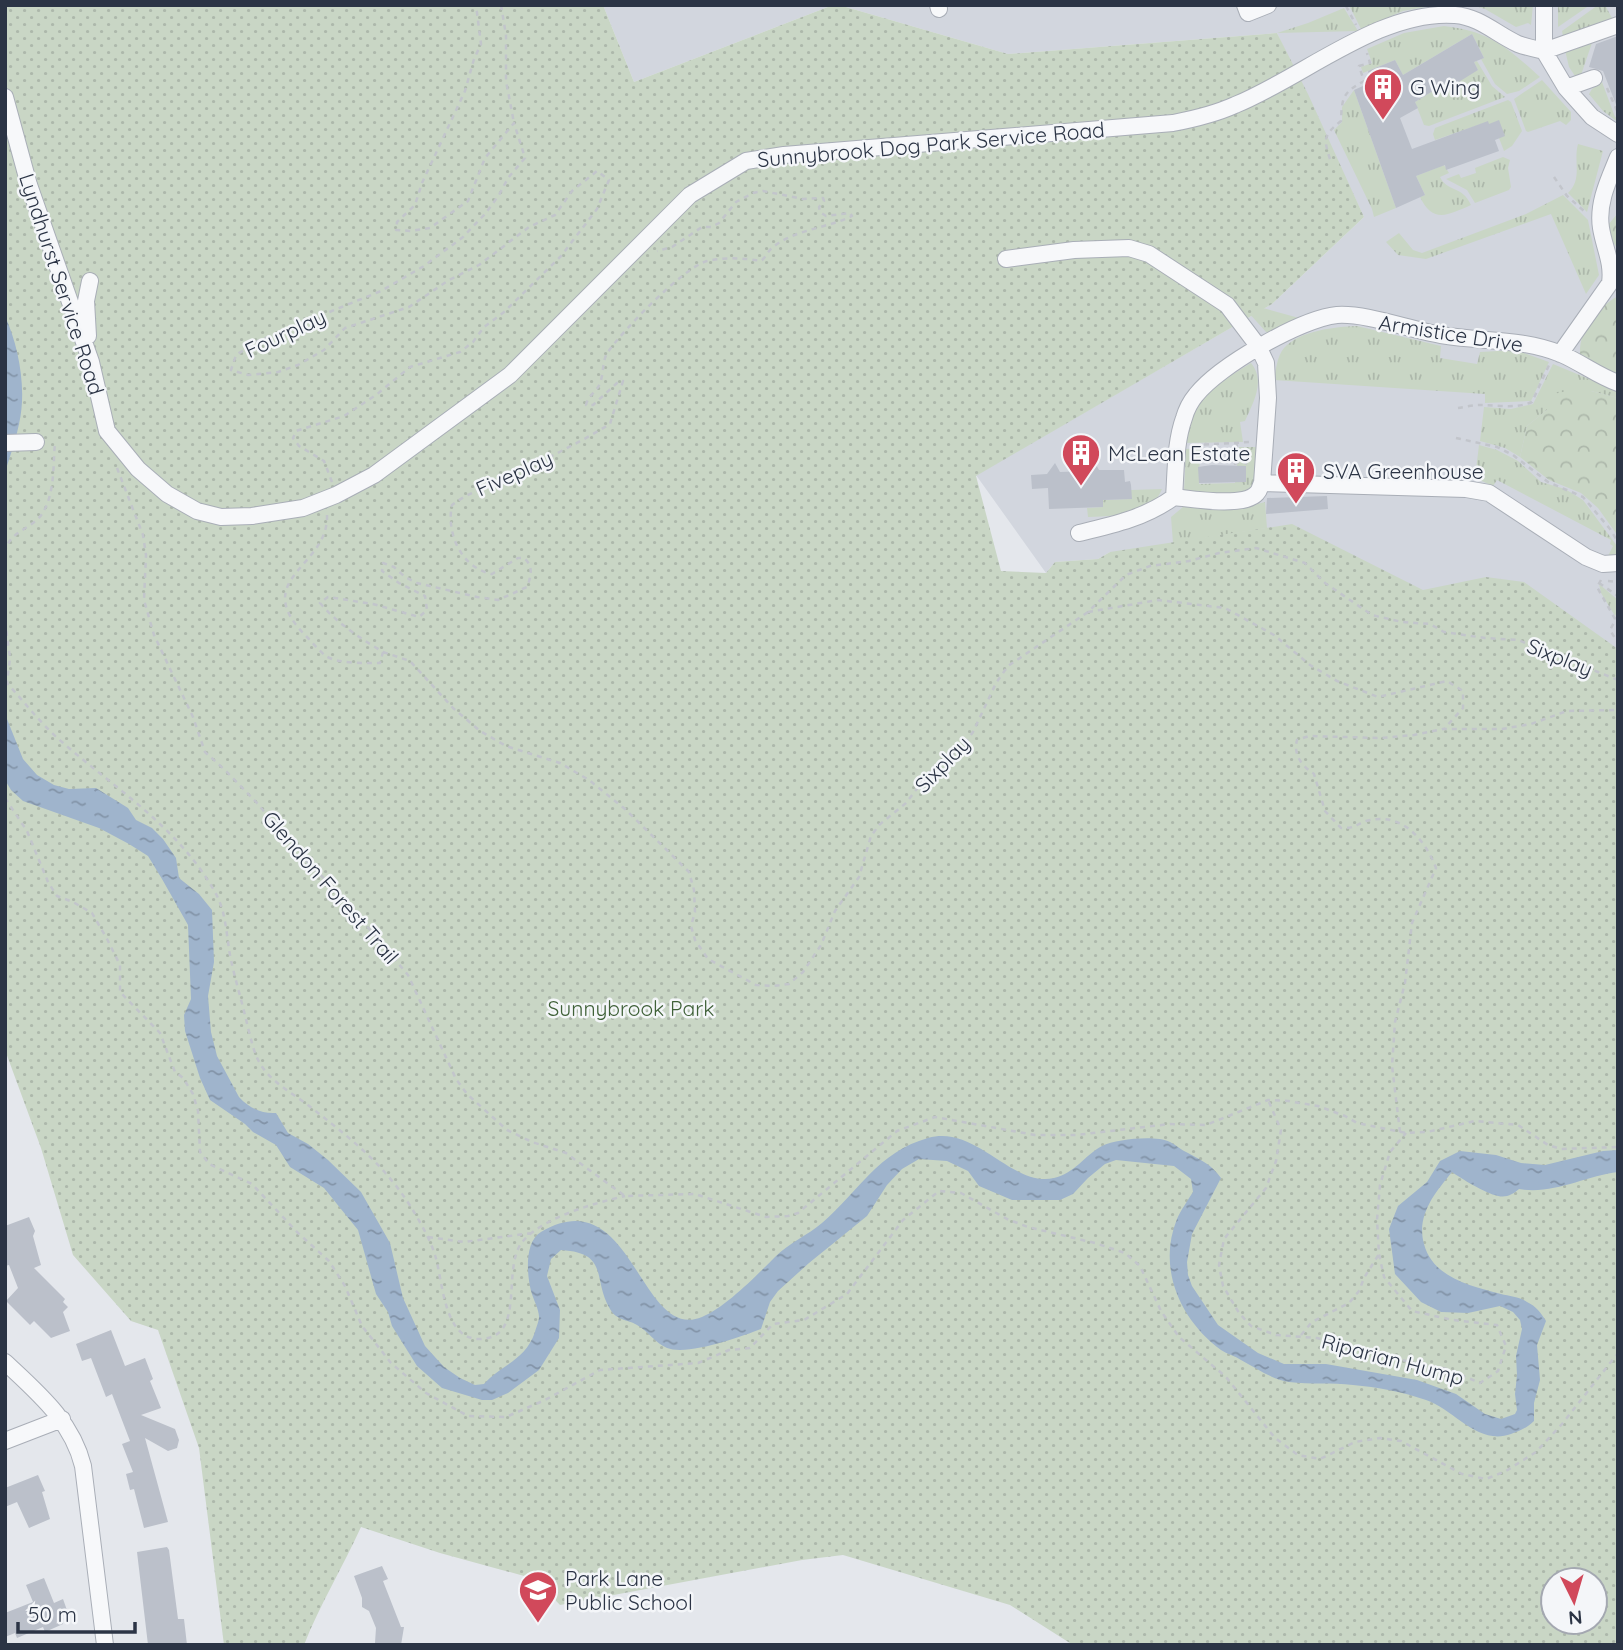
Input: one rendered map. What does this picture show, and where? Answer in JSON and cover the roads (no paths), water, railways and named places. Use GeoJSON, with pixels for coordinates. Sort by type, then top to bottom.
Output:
{"type":"FeatureCollection","features":[{"type":"Feature","properties":{"kind":"street"},"geometry":{"type":"LineString","coordinates":[[1245,5],[1248,13],[1268,5]]}},
{"type":"Feature","properties":{"kind":"street"},"geometry":{"type":"LineString","coordinates":[[1544,5],[1544,51],[1566,88],[1592,117],[1618,134]]}},
{"type":"Feature","properties":{"kind":"street","name":"Sunnybrook Dog Park Service Road"},"geometry":{"type":"LineString","coordinates":[[107,431],[138,469],[167,494],[197,511],[221,517],[252,516],[303,508],[331,497],[385,467],[510,374],[690,195],[746,161],[797,154],[1173,123],[1197,118],[1236,105],[1397,23],[1426,16],[1466,17],[1496,30],[1518,44],[1544,51]]}},
{"type":"Feature","properties":{"kind":"street"},"geometry":{"type":"LineString","coordinates":[[1544,51],[1618,25]]}},
{"type":"Feature","properties":{"kind":"street"},"geometry":{"type":"LineString","coordinates":[[1566,88],[1594,78]]}},
{"type":"Feature","properties":{"kind":"street","name":"Lyndhurst Service Road"},"geometry":{"type":"LineString","coordinates":[[5,97],[33,196],[91,362],[107,431]]}},
{"type":"Feature","properties":{"kind":"street"},"geometry":{"type":"LineString","coordinates":[[1560,354],[1610,283],[1612,271],[1601,227],[1601,209],[1604,191],[1618,157]]}},
{"type":"Feature","properties":{"kind":"street"},"geometry":{"type":"LineString","coordinates":[[1006,259],[1109,248],[1129,248],[1149,254],[1227,305],[1258,346],[1266,363],[1268,397],[1265,442],[1262,482],[1257,493],[1246,499],[1219,501],[1174,497],[1157,510],[1136,519],[1079,533]]}},
{"type":"Feature","properties":{"kind":"street"},"geometry":{"type":"LineString","coordinates":[[90,281],[86,320],[91,362]]}},
{"type":"Feature","properties":{"kind":"street","name":"Armistice Drive"},"geometry":{"type":"LineString","coordinates":[[1174,497],[1177,446],[1183,419],[1194,396],[1213,377],[1258,346],[1317,320],[1337,315],[1354,316],[1442,335],[1508,340],[1560,354],[1618,383]]}},
{"type":"Feature","properties":{"kind":"street"},"geometry":{"type":"LineString","coordinates":[[5,443],[36,442]]}},
{"type":"Feature","properties":{"kind":"street"},"geometry":{"type":"LineString","coordinates":[[1262,482],[1466,489],[1489,493],[1586,558],[1603,564],[1618,564]]}},
{"type":"Feature","properties":{"kind":"street"},"geometry":{"type":"LineString","coordinates":[[5,1362],[62,1419],[72,1433],[83,1466],[105,1645]]}},
{"type":"Feature","properties":{"kind":"street"},"geometry":{"type":"LineString","coordinates":[[5,1441],[62,1419]]}},
{"type":"Feature","properties":{"kind":"water"},"geometry":{"type":"Polygon","coordinates":[[[5,316],[18,355],[22,397],[18,430],[5,472],[5,316]]]}},
{"type":"Feature","properties":{"kind":"water"},"geometry":{"type":"Polygon","coordinates":[[[5,714],[23,759],[37,775],[54,785],[69,789],[96,788],[128,808],[136,820],[152,828],[163,839],[176,858],[179,878],[199,894],[212,910],[214,962],[208,996],[211,1032],[217,1056],[239,1097],[256,1110],[276,1113],[288,1133],[328,1160],[361,1192],[390,1243],[403,1298],[425,1346],[444,1367],[475,1385],[484,1384],[519,1356],[531,1342],[539,1314],[530,1284],[528,1259],[532,1243],[541,1232],[572,1221],[596,1226],[616,1242],[663,1307],[681,1319],[702,1317],[731,1298],[780,1252],[822,1223],[882,1163],[911,1144],[945,1136],[962,1140],[1023,1174],[1038,1179],[1054,1178],[1068,1173],[1102,1146],[1117,1141],[1146,1138],[1170,1142],[1206,1163],[1221,1178],[1192,1234],[1187,1262],[1192,1286],[1218,1325],[1258,1353],[1284,1364],[1326,1364],[1417,1380],[1456,1394],[1485,1414],[1501,1419],[1515,1414],[1517,1410],[1516,1356],[1522,1329],[1520,1320],[1513,1312],[1500,1306],[1468,1313],[1441,1312],[1421,1302],[1395,1274],[1389,1229],[1398,1206],[1427,1182],[1440,1161],[1460,1151],[1545,1165],[1618,1150],[1618,1172],[1557,1187],[1519,1189],[1504,1196],[1487,1192],[1452,1172],[1434,1196],[1425,1214],[1422,1233],[1424,1244],[1429,1256],[1444,1273],[1466,1284],[1524,1300],[1536,1308],[1546,1321],[1537,1345],[1540,1380],[1534,1403],[1534,1421],[1511,1434],[1488,1435],[1477,1431],[1437,1405],[1417,1397],[1362,1386],[1282,1381],[1221,1350],[1194,1324],[1176,1292],[1171,1274],[1171,1237],[1177,1219],[1193,1192],[1191,1179],[1174,1166],[1116,1160],[1105,1164],[1073,1194],[1060,1200],[1012,1200],[979,1186],[968,1171],[947,1161],[919,1159],[902,1169],[887,1185],[867,1216],[778,1291],[770,1302],[761,1329],[728,1341],[688,1350],[667,1348],[637,1325],[616,1316],[605,1298],[593,1262],[587,1256],[561,1250],[551,1259],[547,1276],[560,1310],[559,1338],[539,1370],[508,1393],[492,1400],[482,1400],[442,1388],[417,1366],[392,1326],[388,1312],[376,1294],[358,1230],[324,1188],[290,1167],[276,1145],[253,1132],[210,1100],[185,1031],[184,1015],[191,999],[188,925],[148,856],[99,828],[23,801],[11,790],[5,780],[5,714]]]}},
{"type":"Feature","properties":{"kind":"place","name":"G Wing"},"geometry":{"type":"Point","coordinates":[1383,121]}},
{"type":"Feature","properties":{"kind":"place","name":"McLean Estate"},"geometry":{"type":"Point","coordinates":[1081,487]}},
{"type":"Feature","properties":{"kind":"place","name":"SVA Greenhouse"},"geometry":{"type":"Point","coordinates":[1296,505]}},
{"type":"Feature","properties":{"kind":"place","name":"Park Lane Public School"},"geometry":{"type":"Point","coordinates":[538,1624]}},
{"type":"Feature","properties":{"kind":"park label","name":"Sunnybrook Park"},"geometry":{"type":"Point","coordinates":[631,1008]}}]}
